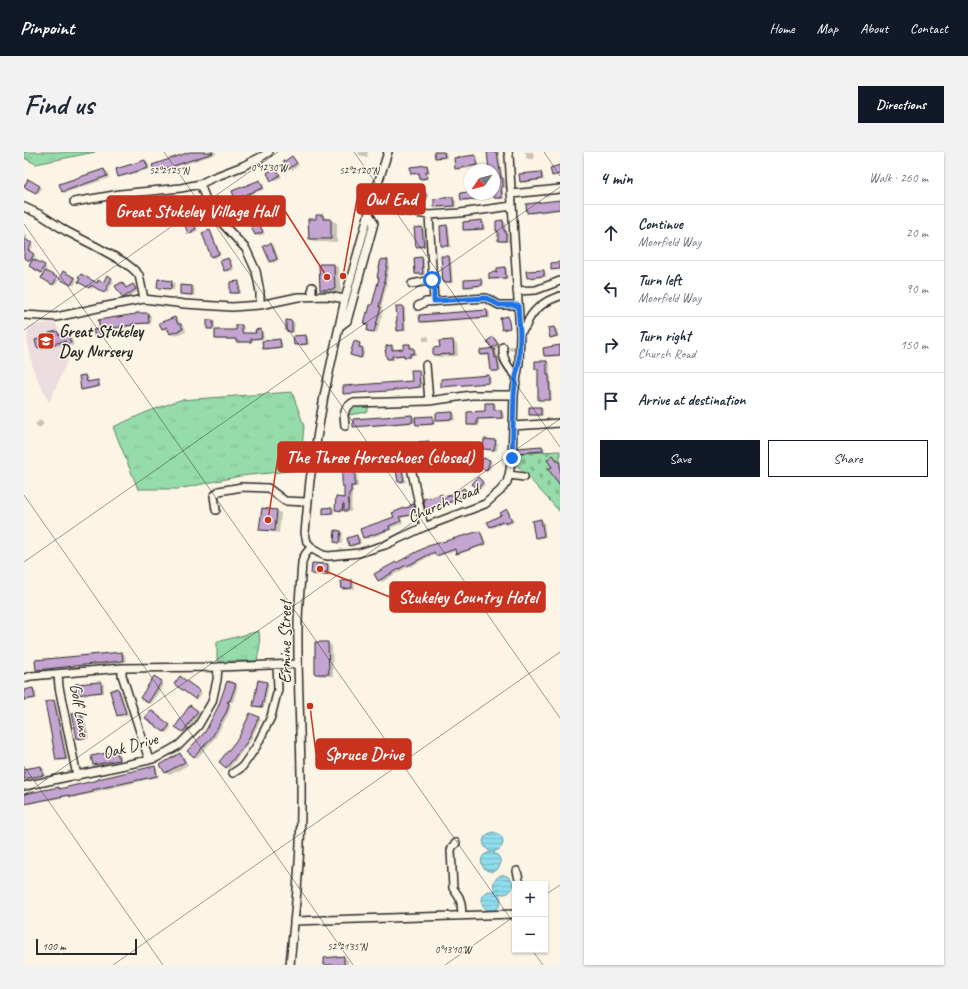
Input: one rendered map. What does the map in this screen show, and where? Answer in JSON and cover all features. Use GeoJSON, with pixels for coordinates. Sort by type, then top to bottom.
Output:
{"type":"FeatureCollection","features":[{"type":"Feature","properties":{"kind":"street"},"geometry":{"type":"LineString","coordinates":[[74,202],[120,194],[182,188],[200,184],[243,166],[269,152]]}},
{"type":"Feature","properties":{"kind":"street"},"geometry":{"type":"LineString","coordinates":[[311,548],[304,533],[307,502],[319,424],[345,299],[388,152]]}},
{"type":"Feature","properties":{"kind":"street","name":"Church Road"},"geometry":{"type":"LineString","coordinates":[[311,548],[318,553],[328,556],[359,553],[385,545],[424,527],[485,504],[500,491],[510,474],[514,395],[519,363],[520,333],[508,152]]}},
{"type":"Feature","properties":{"kind":"street"},"geometry":{"type":"LineString","coordinates":[[200,184],[210,210],[246,249],[256,271],[260,292],[260,305]]}},
{"type":"Feature","properties":{"kind":"street"},"geometry":{"type":"LineString","coordinates":[[511,194],[560,189]]}},
{"type":"Feature","properties":{"kind":"street"},"geometry":{"type":"LineString","coordinates":[[384,208],[429,215],[460,213],[512,206]]}},
{"type":"Feature","properties":{"kind":"street"},"geometry":{"type":"LineString","coordinates":[[24,207],[124,262],[138,275],[144,299]]}},
{"type":"Feature","properties":{"kind":"street"},"geometry":{"type":"LineString","coordinates":[[339,327],[347,321],[374,223],[369,214]]}},
{"type":"Feature","properties":{"kind":"street"},"geometry":{"type":"LineString","coordinates":[[429,215],[434,301]]}},
{"type":"Feature","properties":{"kind":"street"},"geometry":{"type":"LineString","coordinates":[[412,284],[432,280]]}},
{"type":"Feature","properties":{"kind":"street"},"geometry":{"type":"LineString","coordinates":[[517,291],[536,290],[560,281]]}},
{"type":"Feature","properties":{"kind":"street"},"geometry":{"type":"LineString","coordinates":[[312,287],[312,296]]}},
{"type":"Feature","properties":{"kind":"street"},"geometry":{"type":"LineString","coordinates":[[24,315],[56,317],[144,299],[232,308],[260,305],[298,297],[328,296],[345,299]]}},
{"type":"Feature","properties":{"kind":"street"},"geometry":{"type":"LineString","coordinates":[[520,333],[537,308],[543,303],[560,296]]}},
{"type":"Feature","properties":{"kind":"street"},"geometry":{"type":"LineString","coordinates":[[418,306],[426,302],[434,301],[486,298],[499,305],[518,305]]}},
{"type":"Feature","properties":{"kind":"street"},"geometry":{"type":"LineString","coordinates":[[503,347],[502,354],[507,366],[516,376]]}},
{"type":"Feature","properties":{"kind":"street"},"geometry":{"type":"LineString","coordinates":[[426,365],[429,401]]}},
{"type":"Feature","properties":{"kind":"street"},"geometry":{"type":"LineString","coordinates":[[345,426],[344,415],[346,408],[352,403],[429,401],[472,395],[514,395]]}},
{"type":"Feature","properties":{"kind":"street"},"geometry":{"type":"LineString","coordinates":[[513,426],[560,423]]}},
{"type":"Feature","properties":{"kind":"street"},"geometry":{"type":"LineString","coordinates":[[410,463],[424,527]]}},
{"type":"Feature","properties":{"kind":"street"},"geometry":{"type":"LineString","coordinates":[[510,474],[524,477]]}},
{"type":"Feature","properties":{"kind":"street"},"geometry":{"type":"LineString","coordinates":[[216,510],[214,496],[219,491],[242,487],[268,488],[285,501],[307,502]]}},
{"type":"Feature","properties":{"kind":"street","name":"Ermine Street"},"geometry":{"type":"LineString","coordinates":[[290,965],[300,847],[302,804],[298,614],[302,562],[306,552],[311,548]]}},
{"type":"Feature","properties":{"kind":"street"},"geometry":{"type":"LineString","coordinates":[[24,678],[31,676],[122,668],[298,664]]}},
{"type":"Feature","properties":{"kind":"street"},"geometry":{"type":"LineString","coordinates":[[234,773],[242,767],[256,747],[271,716],[278,689],[277,665]]}},
{"type":"Feature","properties":{"kind":"street","name":"Oak Drive"},"geometry":{"type":"LineString","coordinates":[[24,786],[149,760],[156,758],[179,745],[198,726],[212,702],[217,680],[218,667]]}},
{"type":"Feature","properties":{"kind":"street"},"geometry":{"type":"LineString","coordinates":[[122,668],[122,675],[149,760]]}},
{"type":"Feature","properties":{"kind":"street","name":"Golf Lane"},"geometry":{"type":"LineString","coordinates":[[58,674],[59,687],[77,776]]}},
{"type":"Feature","properties":{"kind":"street"},"geometry":{"type":"LineString","coordinates":[[456,843],[452,847],[451,851],[454,888],[461,903],[462,915]]}},
{"type":"Feature","properties":{"kind":"street"},"geometry":{"type":"LineString","coordinates":[[517,871],[519,881]]}},
{"type":"Feature","properties":{"kind":"street"},"geometry":{"type":"LineString","coordinates":[[294,920],[512,914]]}},
{"type":"Feature","properties":{"kind":"shaded area"},"geometry":{"type":"Polygon","coordinates":[[[56,322],[68,360],[49,403],[33,369],[27,338],[28,326],[56,322]]]}},
{"type":"Feature","properties":{"kind":"green space"},"geometry":{"type":"Polygon","coordinates":[[[24,152],[95,152],[36,164],[24,158],[24,152]]]}},
{"type":"Feature","properties":{"kind":"green space"},"geometry":{"type":"Polygon","coordinates":[[[292,392],[304,426],[300,470],[240,476],[179,489],[138,489],[113,427],[147,412],[180,400],[292,392]]]}},
{"type":"Feature","properties":{"kind":"green space"},"geometry":{"type":"Polygon","coordinates":[[[368,404],[368,412],[348,415],[349,409],[352,406],[368,404]]]}},
{"type":"Feature","properties":{"kind":"green space"},"geometry":{"type":"Polygon","coordinates":[[[560,451],[560,512],[515,463],[516,453],[560,451]]]}},
{"type":"Feature","properties":{"kind":"green space"},"geometry":{"type":"Polygon","coordinates":[[[259,631],[260,645],[257,661],[217,661],[217,642],[259,631]]]}},
{"type":"Feature","properties":{"kind":"water"},"geometry":{"type":"Polygon","coordinates":[[[493,832],[501,836],[503,842],[502,846],[497,851],[492,852],[499,857],[499,867],[497,870],[489,871],[485,869],[481,861],[484,855],[491,852],[487,850],[483,841],[489,833],[493,832]]]}},
{"type":"Feature","properties":{"kind":"water"},"geometry":{"type":"Polygon","coordinates":[[[503,875],[512,880],[512,887],[511,891],[508,893],[498,893],[501,901],[500,905],[496,910],[492,911],[483,906],[482,897],[488,891],[496,892],[494,889],[494,881],[503,875]]]}},
{"type":"Feature","properties":{"kind":"building"},"geometry":{"type":"Polygon","coordinates":[[[190,152],[213,153],[155,172],[152,165],[190,152]]]}},
{"type":"Feature","properties":{"kind":"building"},"geometry":{"type":"Polygon","coordinates":[[[434,152],[444,152],[445,157],[435,158],[434,152]]]}},
{"type":"Feature","properties":{"kind":"building"},"geometry":{"type":"Polygon","coordinates":[[[487,152],[497,152],[499,164],[488,164],[487,152]]]}},
{"type":"Feature","properties":{"kind":"building"},"geometry":{"type":"Polygon","coordinates":[[[475,155],[477,164],[464,164],[464,167],[455,169],[454,158],[475,155]]]}},
{"type":"Feature","properties":{"kind":"building"},"geometry":{"type":"Polygon","coordinates":[[[292,156],[297,163],[289,169],[283,161],[292,156]]]}},
{"type":"Feature","properties":{"kind":"building"},"geometry":{"type":"Polygon","coordinates":[[[145,160],[148,168],[118,177],[116,169],[145,160]]]}},
{"type":"Feature","properties":{"kind":"building"},"geometry":{"type":"Polygon","coordinates":[[[427,165],[427,178],[420,179],[419,173],[411,174],[410,167],[427,165]]]}},
{"type":"Feature","properties":{"kind":"building"},"geometry":{"type":"Polygon","coordinates":[[[560,165],[560,174],[552,176],[550,168],[560,165]]]}},
{"type":"Feature","properties":{"kind":"building"},"geometry":{"type":"Polygon","coordinates":[[[275,168],[280,175],[271,181],[267,173],[275,168]]]}},
{"type":"Feature","properties":{"kind":"building"},"geometry":{"type":"Polygon","coordinates":[[[104,169],[107,176],[62,192],[59,184],[104,169]]]}},
{"type":"Feature","properties":{"kind":"building"},"geometry":{"type":"Polygon","coordinates":[[[500,172],[501,178],[503,178],[503,187],[501,187],[502,198],[500,198],[500,172]]]}},
{"type":"Feature","properties":{"kind":"building"},"geometry":{"type":"Polygon","coordinates":[[[541,172],[542,179],[520,182],[519,174],[541,172]]]}},
{"type":"Feature","properties":{"kind":"building"},"geometry":{"type":"Polygon","coordinates":[[[28,179],[40,186],[36,193],[24,187],[28,179]]]}},
{"type":"Feature","properties":{"kind":"building"},"geometry":{"type":"Polygon","coordinates":[[[260,180],[263,188],[235,199],[232,191],[260,180]]]}},
{"type":"Feature","properties":{"kind":"building"},"geometry":{"type":"Polygon","coordinates":[[[416,193],[426,193],[426,200],[416,200],[416,203],[406,203],[405,196],[416,195],[416,193]]]}},
{"type":"Feature","properties":{"kind":"building"},"geometry":{"type":"Polygon","coordinates":[[[460,193],[464,193],[464,200],[461,200],[460,193]]]}},
{"type":"Feature","properties":{"kind":"building"},"geometry":{"type":"Polygon","coordinates":[[[453,197],[454,206],[434,207],[434,199],[453,197]]]}},
{"type":"Feature","properties":{"kind":"building"},"geometry":{"type":"Polygon","coordinates":[[[560,200],[560,209],[527,213],[526,204],[560,200]]]}},
{"type":"Feature","properties":{"kind":"building"},"geometry":{"type":"Polygon","coordinates":[[[183,202],[188,220],[192,219],[196,229],[188,234],[181,214],[178,215],[175,204],[183,202]]]}},
{"type":"Feature","properties":{"kind":"building"},"geometry":{"type":"Polygon","coordinates":[[[253,210],[263,232],[255,235],[245,213],[253,210]]]}},
{"type":"Feature","properties":{"kind":"building"},"geometry":{"type":"Polygon","coordinates":[[[316,215],[323,215],[323,219],[331,219],[331,239],[309,239],[308,219],[316,219],[316,215]]]}},
{"type":"Feature","properties":{"kind":"building"},"geometry":{"type":"Polygon","coordinates":[[[482,220],[483,229],[463,230],[463,222],[482,220]]]}},
{"type":"Feature","properties":{"kind":"building"},"geometry":{"type":"Polygon","coordinates":[[[503,220],[504,231],[506,231],[506,241],[498,241],[496,221],[503,220]]]}},
{"type":"Feature","properties":{"kind":"building"},"geometry":{"type":"Polygon","coordinates":[[[447,225],[449,246],[441,246],[440,226],[447,225]]]}},
{"type":"Feature","properties":{"kind":"building"},"geometry":{"type":"Polygon","coordinates":[[[422,227],[424,246],[416,247],[414,228],[422,227]]]}},
{"type":"Feature","properties":{"kind":"building"},"geometry":{"type":"Polygon","coordinates":[[[210,230],[219,254],[211,257],[202,233],[210,230]]]}},
{"type":"Feature","properties":{"kind":"building"},"geometry":{"type":"Polygon","coordinates":[[[24,239],[32,243],[28,250],[34,254],[30,261],[24,258],[24,239]]]}},
{"type":"Feature","properties":{"kind":"building"},"geometry":{"type":"Polygon","coordinates":[[[271,243],[277,259],[270,262],[263,246],[271,243]]]}},
{"type":"Feature","properties":{"kind":"building"},"geometry":{"type":"Polygon","coordinates":[[[441,256],[449,256],[451,282],[443,282],[441,256]]]}},
{"type":"Feature","properties":{"kind":"building"},"geometry":{"type":"Polygon","coordinates":[[[422,257],[423,274],[415,274],[414,258],[422,257]]]}},
{"type":"Feature","properties":{"kind":"building"},"geometry":{"type":"Polygon","coordinates":[[[228,258],[232,268],[224,271],[220,261],[228,258]]]}},
{"type":"Feature","properties":{"kind":"building"},"geometry":{"type":"Polygon","coordinates":[[[33,259],[45,265],[41,273],[29,266],[33,259]]]}},
{"type":"Feature","properties":{"kind":"building"},"geometry":{"type":"Polygon","coordinates":[[[381,259],[388,260],[379,307],[381,307],[374,332],[367,331],[368,325],[364,324],[367,312],[368,313],[370,305],[372,305],[379,278],[377,277],[381,259]]]}},
{"type":"Feature","properties":{"kind":"building"},"geometry":{"type":"Polygon","coordinates":[[[560,262],[560,269],[551,270],[551,263],[560,262]]]}},
{"type":"Feature","properties":{"kind":"building"},"geometry":{"type":"Polygon","coordinates":[[[319,264],[334,264],[335,289],[320,290],[319,264]]]}},
{"type":"Feature","properties":{"kind":"building"},"geometry":{"type":"Polygon","coordinates":[[[505,267],[506,278],[489,279],[489,273],[497,272],[497,268],[505,267]]]}},
{"type":"Feature","properties":{"kind":"building"},"geometry":{"type":"Polygon","coordinates":[[[544,270],[544,276],[527,278],[526,271],[544,270]]]}},
{"type":"Feature","properties":{"kind":"building"},"geometry":{"type":"Polygon","coordinates":[[[45,271],[57,277],[53,285],[41,278],[45,271]]]}},
{"type":"Feature","properties":{"kind":"building"},"geometry":{"type":"Polygon","coordinates":[[[63,271],[75,278],[71,285],[59,279],[63,271]]]}},
{"type":"Feature","properties":{"kind":"building"},"geometry":{"type":"Polygon","coordinates":[[[81,274],[97,283],[98,280],[103,283],[107,275],[112,278],[104,293],[91,285],[89,288],[78,282],[80,279],[78,278],[81,274]]]}},
{"type":"Feature","properties":{"kind":"building"},"geometry":{"type":"Polygon","coordinates":[[[158,279],[172,281],[171,289],[157,288],[158,279]]]}},
{"type":"Feature","properties":{"kind":"building"},"geometry":{"type":"Polygon","coordinates":[[[481,279],[482,285],[464,287],[464,280],[481,279]]]}},
{"type":"Feature","properties":{"kind":"building"},"geometry":{"type":"Polygon","coordinates":[[[239,281],[239,293],[230,293],[230,282],[239,281]]]}},
{"type":"Feature","properties":{"kind":"building"},"geometry":{"type":"Polygon","coordinates":[[[122,282],[126,288],[133,284],[136,289],[123,298],[115,286],[122,282]]]}},
{"type":"Feature","properties":{"kind":"building"},"geometry":{"type":"Polygon","coordinates":[[[180,285],[192,286],[192,295],[180,294],[180,285]]]}},
{"type":"Feature","properties":{"kind":"building"},"geometry":{"type":"Polygon","coordinates":[[[396,306],[403,306],[404,330],[397,331],[396,306]]]}},
{"type":"Feature","properties":{"kind":"building"},"geometry":{"type":"Polygon","coordinates":[[[487,310],[488,317],[420,322],[419,315],[487,310]]]}},
{"type":"Feature","properties":{"kind":"building"},"geometry":{"type":"Polygon","coordinates":[[[136,313],[148,313],[149,323],[132,324],[108,329],[109,334],[95,337],[93,330],[100,329],[98,320],[136,313]]]}},
{"type":"Feature","properties":{"kind":"building"},"geometry":{"type":"Polygon","coordinates":[[[508,316],[510,328],[502,330],[500,318],[508,316]]]}},
{"type":"Feature","properties":{"kind":"building"},"geometry":{"type":"Polygon","coordinates":[[[175,317],[178,324],[181,324],[183,329],[170,334],[167,327],[162,329],[159,323],[175,317]]]}},
{"type":"Feature","properties":{"kind":"building"},"geometry":{"type":"Polygon","coordinates":[[[207,320],[213,320],[213,329],[207,329],[207,320]]]}},
{"type":"Feature","properties":{"kind":"building"},"geometry":{"type":"Polygon","coordinates":[[[286,320],[292,321],[292,332],[286,331],[286,320]]]}},
{"type":"Feature","properties":{"kind":"building"},"geometry":{"type":"Polygon","coordinates":[[[236,325],[242,325],[242,333],[256,333],[255,330],[261,329],[262,338],[251,339],[251,342],[236,342],[236,339],[215,339],[215,330],[236,330],[236,325]]]}},
{"type":"Feature","properties":{"kind":"building"},"geometry":{"type":"Polygon","coordinates":[[[554,327],[557,336],[550,338],[548,328],[554,327]]]}},
{"type":"Feature","properties":{"kind":"building"},"geometry":{"type":"Polygon","coordinates":[[[57,331],[59,335],[67,332],[71,343],[66,345],[65,341],[37,348],[35,340],[50,336],[49,333],[57,331]]]}},
{"type":"Feature","properties":{"kind":"building"},"geometry":{"type":"Polygon","coordinates":[[[306,335],[307,344],[294,345],[293,336],[306,335]]]}},
{"type":"Feature","properties":{"kind":"building"},"geometry":{"type":"Polygon","coordinates":[[[493,337],[498,344],[492,348],[487,341],[493,337]]]}},
{"type":"Feature","properties":{"kind":"building"},"geometry":{"type":"Polygon","coordinates":[[[280,339],[281,347],[263,349],[262,341],[280,339]]]}},
{"type":"Feature","properties":{"kind":"building"},"geometry":{"type":"Polygon","coordinates":[[[453,340],[454,354],[433,355],[433,348],[440,347],[439,341],[453,340]]]}},
{"type":"Feature","properties":{"kind":"building"},"geometry":{"type":"Polygon","coordinates":[[[354,341],[360,343],[359,347],[363,348],[361,358],[350,355],[354,341]]]}},
{"type":"Feature","properties":{"kind":"building"},"geometry":{"type":"Polygon","coordinates":[[[404,344],[410,344],[410,348],[414,348],[414,354],[410,354],[410,357],[404,357],[404,355],[392,356],[392,359],[387,359],[385,350],[386,346],[392,345],[392,350],[403,349],[404,344]]]}},
{"type":"Feature","properties":{"kind":"building"},"geometry":{"type":"Polygon","coordinates":[[[560,345],[560,355],[544,356],[543,348],[560,345]]]}},
{"type":"Feature","properties":{"kind":"building"},"geometry":{"type":"Polygon","coordinates":[[[494,348],[499,371],[491,371],[489,354],[480,355],[480,350],[494,348]]]}},
{"type":"Feature","properties":{"kind":"building"},"geometry":{"type":"Polygon","coordinates":[[[535,361],[547,361],[550,400],[538,400],[538,369],[535,369],[535,361]]]}},
{"type":"Feature","properties":{"kind":"building"},"geometry":{"type":"Polygon","coordinates":[[[411,370],[419,370],[420,387],[343,394],[343,386],[412,381],[411,370]]]}},
{"type":"Feature","properties":{"kind":"building"},"geometry":{"type":"Polygon","coordinates":[[[85,375],[87,382],[98,380],[99,386],[81,390],[79,376],[85,375]]]}},
{"type":"Feature","properties":{"kind":"building"},"geometry":{"type":"Polygon","coordinates":[[[489,375],[489,383],[441,387],[441,379],[489,375]]]}},
{"type":"Feature","properties":{"kind":"building"},"geometry":{"type":"Polygon","coordinates":[[[485,403],[494,403],[494,410],[501,410],[502,418],[477,419],[477,425],[467,425],[467,412],[485,411],[485,403]]]}},
{"type":"Feature","properties":{"kind":"building"},"geometry":{"type":"Polygon","coordinates":[[[529,407],[541,407],[541,415],[529,415],[529,407]]]}},
{"type":"Feature","properties":{"kind":"building"},"geometry":{"type":"Polygon","coordinates":[[[453,412],[453,419],[436,420],[436,413],[453,412]]]}},
{"type":"Feature","properties":{"kind":"building"},"geometry":{"type":"Polygon","coordinates":[[[412,415],[413,422],[353,427],[353,419],[412,415]]]}},
{"type":"Feature","properties":{"kind":"building"},"geometry":{"type":"Polygon","coordinates":[[[433,416],[433,424],[416,425],[415,417],[433,416]]]}},
{"type":"Feature","properties":{"kind":"building"},"geometry":{"type":"Polygon","coordinates":[[[484,439],[496,440],[494,450],[483,449],[484,439]]]}},
{"type":"Feature","properties":{"kind":"building"},"geometry":{"type":"Polygon","coordinates":[[[429,441],[432,468],[421,469],[420,462],[423,461],[422,449],[419,450],[418,442],[429,441]]]}},
{"type":"Feature","properties":{"kind":"building"},"geometry":{"type":"Polygon","coordinates":[[[366,446],[367,457],[358,457],[358,469],[355,470],[355,486],[351,486],[351,492],[349,493],[348,511],[344,511],[344,504],[342,511],[335,510],[336,497],[344,498],[344,486],[342,486],[342,470],[330,470],[330,464],[346,463],[345,453],[351,453],[350,449],[358,449],[358,447],[366,446]]]}},
{"type":"Feature","properties":{"kind":"building"},"geometry":{"type":"Polygon","coordinates":[[[542,446],[543,451],[517,453],[517,448],[542,446]]]}},
{"type":"Feature","properties":{"kind":"building"},"geometry":{"type":"Polygon","coordinates":[[[553,455],[560,464],[560,485],[548,469],[552,467],[547,460],[553,455]]]}},
{"type":"Feature","properties":{"kind":"building"},"geometry":{"type":"Polygon","coordinates":[[[483,458],[490,460],[487,470],[480,468],[483,458]]]}},
{"type":"Feature","properties":{"kind":"building"},"geometry":{"type":"Polygon","coordinates":[[[402,469],[404,481],[398,482],[396,470],[402,469]]]}},
{"type":"Feature","properties":{"kind":"building"},"geometry":{"type":"Polygon","coordinates":[[[478,477],[483,482],[478,489],[472,484],[478,477]]]}},
{"type":"Feature","properties":{"kind":"building"},"geometry":{"type":"Polygon","coordinates":[[[464,488],[468,494],[457,500],[425,509],[423,499],[442,494],[443,497],[452,495],[464,488]]]}},
{"type":"Feature","properties":{"kind":"building"},"geometry":{"type":"Polygon","coordinates":[[[414,504],[416,514],[399,517],[401,521],[389,526],[390,529],[363,538],[360,529],[394,517],[392,513],[410,507],[410,505],[414,504]]]}},
{"type":"Feature","properties":{"kind":"building"},"geometry":{"type":"Polygon","coordinates":[[[332,507],[332,513],[323,514],[323,508],[332,507]]]}},
{"type":"Feature","properties":{"kind":"building"},"geometry":{"type":"Polygon","coordinates":[[[262,508],[277,510],[275,531],[259,530],[262,508]]]}},
{"type":"Feature","properties":{"kind":"building"},"geometry":{"type":"Polygon","coordinates":[[[507,509],[512,521],[505,524],[504,521],[490,527],[487,522],[501,515],[500,513],[507,509]]]}},
{"type":"Feature","properties":{"kind":"building"},"geometry":{"type":"Polygon","coordinates":[[[541,519],[544,536],[535,538],[532,521],[541,519]]]}},
{"type":"Feature","properties":{"kind":"building"},"geometry":{"type":"Polygon","coordinates":[[[335,530],[341,531],[339,543],[334,542],[335,530]]]}},
{"type":"Feature","properties":{"kind":"building"},"geometry":{"type":"Polygon","coordinates":[[[480,531],[485,544],[456,554],[455,549],[436,556],[434,552],[407,566],[406,565],[378,581],[374,574],[428,546],[480,531]]]}},
{"type":"Feature","properties":{"kind":"building"},"geometry":{"type":"Polygon","coordinates":[[[357,535],[359,543],[349,546],[347,538],[357,535]]]}},
{"type":"Feature","properties":{"kind":"building"},"geometry":{"type":"Polygon","coordinates":[[[312,563],[328,564],[327,575],[311,574],[312,563]]]}},
{"type":"Feature","properties":{"kind":"building"},"geometry":{"type":"Polygon","coordinates":[[[352,580],[352,588],[342,589],[341,581],[352,580]]]}},
{"type":"Feature","properties":{"kind":"building"},"geometry":{"type":"Polygon","coordinates":[[[315,642],[328,642],[329,674],[315,674],[315,642]]]}},
{"type":"Feature","properties":{"kind":"building"},"geometry":{"type":"Polygon","coordinates":[[[122,652],[123,661],[36,670],[35,660],[122,652]]]}},
{"type":"Feature","properties":{"kind":"building"},"geometry":{"type":"Polygon","coordinates":[[[154,676],[162,681],[148,703],[140,698],[154,676]]]}},
{"type":"Feature","properties":{"kind":"building"},"geometry":{"type":"Polygon","coordinates":[[[180,676],[200,691],[195,699],[174,684],[180,676]]]}},
{"type":"Feature","properties":{"kind":"building"},"geometry":{"type":"Polygon","coordinates":[[[258,680],[267,682],[262,707],[253,706],[258,680]]]}},
{"type":"Feature","properties":{"kind":"building"},"geometry":{"type":"Polygon","coordinates":[[[227,681],[236,684],[230,701],[227,702],[229,703],[227,711],[212,737],[194,757],[187,751],[205,732],[218,707],[227,681]]]}},
{"type":"Feature","properties":{"kind":"building"},"geometry":{"type":"Polygon","coordinates":[[[101,682],[102,692],[76,695],[75,684],[101,682]]]}},
{"type":"Feature","properties":{"kind":"building"},"geometry":{"type":"Polygon","coordinates":[[[33,688],[35,698],[24,700],[24,690],[33,688]]]}},
{"type":"Feature","properties":{"kind":"building"},"geometry":{"type":"Polygon","coordinates":[[[118,688],[126,713],[117,716],[110,691],[118,688]]]}},
{"type":"Feature","properties":{"kind":"building"},"geometry":{"type":"Polygon","coordinates":[[[54,700],[66,759],[56,760],[45,702],[54,700]]]}},
{"type":"Feature","properties":{"kind":"building"},"geometry":{"type":"Polygon","coordinates":[[[190,705],[198,711],[183,732],[175,727],[190,705]]]}},
{"type":"Feature","properties":{"kind":"building"},"geometry":{"type":"Polygon","coordinates":[[[151,710],[170,725],[164,732],[145,718],[151,710]]]}},
{"type":"Feature","properties":{"kind":"building"},"geometry":{"type":"Polygon","coordinates":[[[81,712],[86,737],[77,739],[72,713],[81,712]]]}},
{"type":"Feature","properties":{"kind":"building"},"geometry":{"type":"Polygon","coordinates":[[[250,713],[259,717],[247,742],[226,768],[219,762],[239,737],[250,713]]]}},
{"type":"Feature","properties":{"kind":"building"},"geometry":{"type":"Polygon","coordinates":[[[117,751],[119,760],[93,765],[91,756],[117,751]]]}},
{"type":"Feature","properties":{"kind":"building"},"geometry":{"type":"Polygon","coordinates":[[[180,753],[185,762],[165,773],[160,765],[180,753]]]}},
{"type":"Feature","properties":{"kind":"building"},"geometry":{"type":"Polygon","coordinates":[[[41,766],[43,775],[24,779],[24,769],[41,766]]]}},
{"type":"Feature","properties":{"kind":"building"},"geometry":{"type":"Polygon","coordinates":[[[155,766],[157,776],[92,790],[93,792],[70,797],[69,795],[24,804],[24,794],[59,787],[59,789],[155,766]]]}},
{"type":"Feature","properties":{"kind":"building"},"geometry":{"type":"Polygon","coordinates":[[[344,956],[344,965],[324,965],[324,958],[344,956]]]}},
{"type":"Feature","properties":{"kind":"place","name":"Owl End"},"geometry":{"type":"Point","coordinates":[343,276]}},
{"type":"Feature","properties":{"kind":"place","name":"Great Stukeley Village Hall"},"geometry":{"type":"Point","coordinates":[327,277]}},
{"type":"Feature","properties":{"kind":"place","name":"Great Stukeley Day Nursery"},"geometry":{"type":"Point","coordinates":[46,341]}},
{"type":"Feature","properties":{"kind":"place","name":"The Three Horseshoes (closed)"},"geometry":{"type":"Point","coordinates":[268,520]}},
{"type":"Feature","properties":{"kind":"place","name":"Stukeley Country Hotel"},"geometry":{"type":"Point","coordinates":[320,569]}},
{"type":"Feature","properties":{"kind":"place","name":"Spruce Drive"},"geometry":{"type":"Point","coordinates":[310,706]}},
{"type":"Feature","properties":{"kind":"route"},"geometry":{"type":"LineString","coordinates":[[432,280],[434,288],[434,301],[486,298],[499,305],[518,305],[520,333],[519,363],[514,395],[512,458]]}}]}
